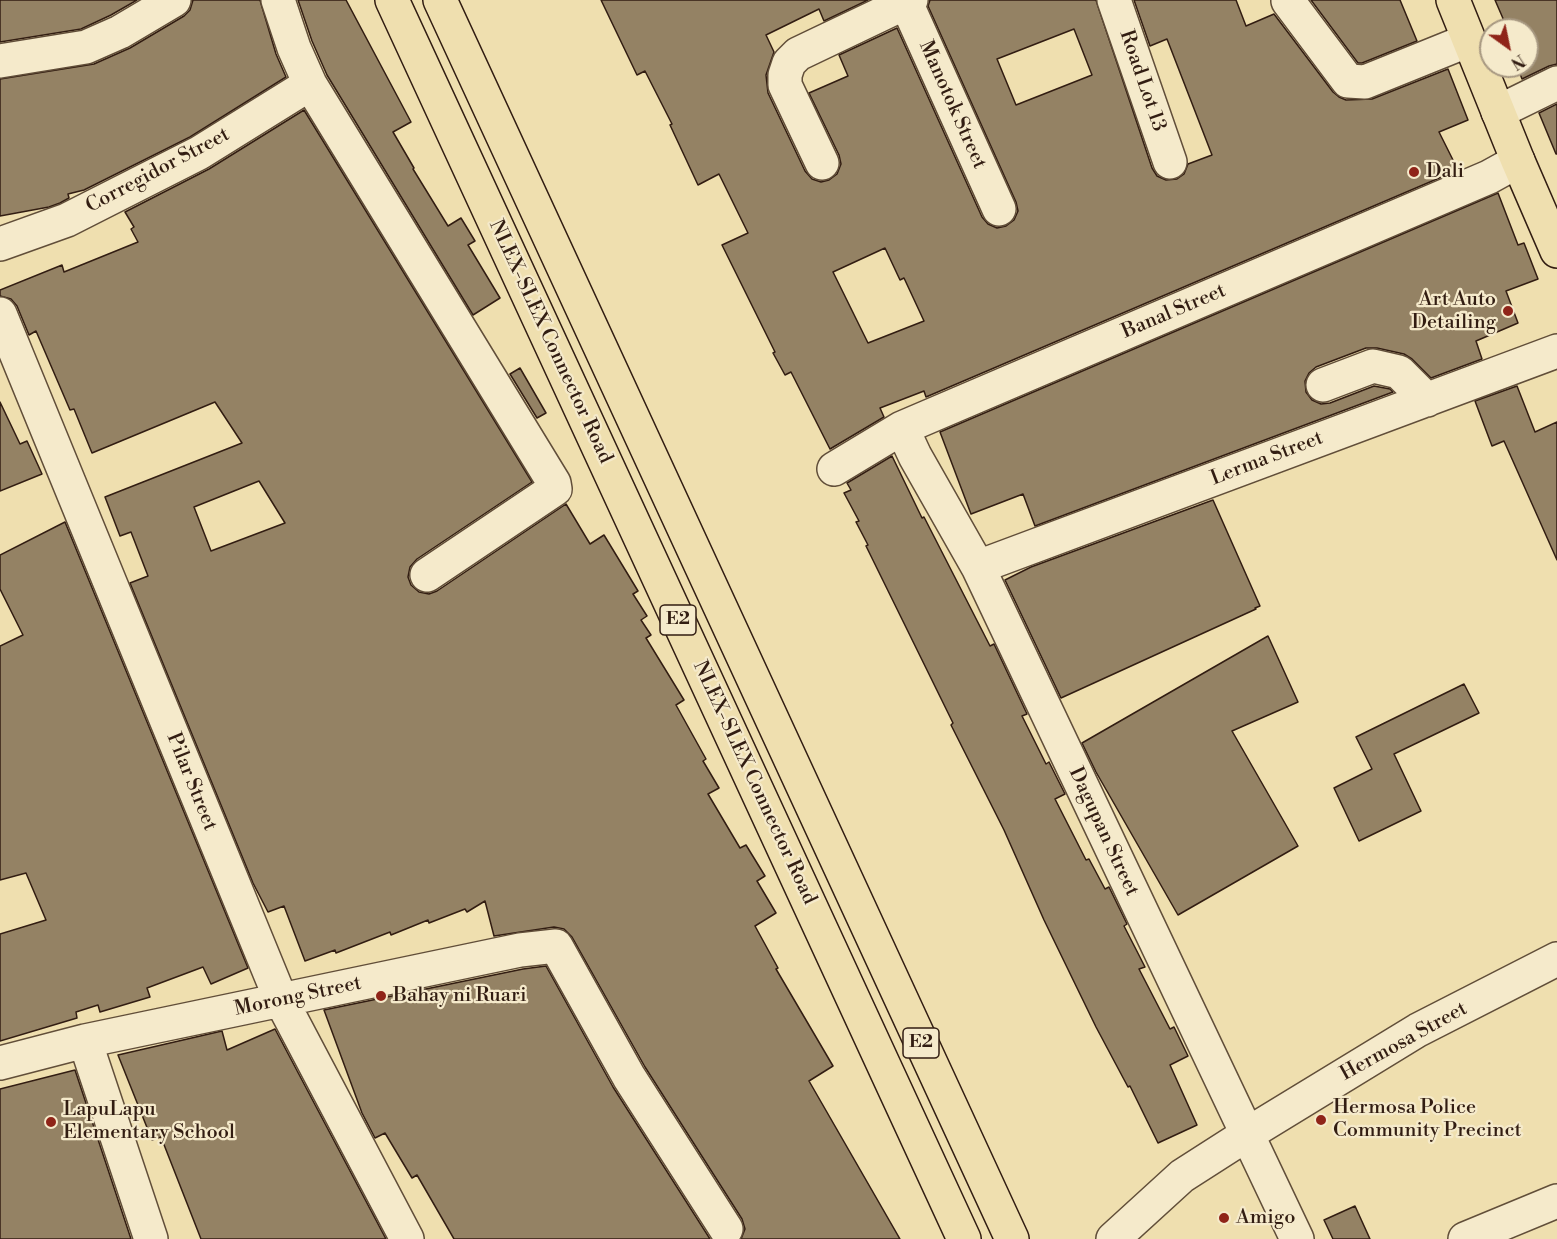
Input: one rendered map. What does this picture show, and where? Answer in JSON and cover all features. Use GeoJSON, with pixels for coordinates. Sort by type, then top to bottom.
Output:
{"type":"FeatureCollection","features":[{"type":"Feature","properties":{"kind":"main road","name":"NLEX-SLEX Connector Road"},"geometry":{"type":"LineString","coordinates":[[392,0],[964,1239]]}},
{"type":"Feature","properties":{"kind":"main road","name":"E2"},"geometry":{"type":"LineString","coordinates":[[440,0],[1012,1239]]}},
{"type":"Feature","properties":{"kind":"main road"},"geometry":{"type":"LineString","coordinates":[[1453,0],[1557,251]]}},
{"type":"Feature","properties":{"kind":"street"},"geometry":{"type":"LineString","coordinates":[[0,61],[86,47],[120,32],[174,0]]}},
{"type":"Feature","properties":{"kind":"street"},"geometry":{"type":"LineString","coordinates":[[278,0],[294,48],[310,84],[554,483],[555,489],[428,575]]}},
{"type":"Feature","properties":{"kind":"street","name":"Road Lot 13"},"geometry":{"type":"LineString","coordinates":[[1114,0],[1170,162]]}},
{"type":"Feature","properties":{"kind":"street"},"geometry":{"type":"LineString","coordinates":[[822,163],[785,85],[789,63],[798,54],[907,1]]}},
{"type":"Feature","properties":{"kind":"street","name":"Manotok Street"},"geometry":{"type":"LineString","coordinates":[[907,1],[999,209]]}},
{"type":"Feature","properties":{"kind":"street"},"geometry":{"type":"LineString","coordinates":[[1288,1],[1348,81],[1365,82],[1469,40]]}},
{"type":"Feature","properties":{"kind":"street"},"geometry":{"type":"LineString","coordinates":[[1498,112],[1557,83]]}},
{"type":"Feature","properties":{"kind":"street","name":"Corregidor Street"},"geometry":{"type":"LineString","coordinates":[[0,244],[67,220],[199,153],[310,84]]}},
{"type":"Feature","properties":{"kind":"street","name":"Banal Street"},"geometry":{"type":"LineString","coordinates":[[834,470],[902,428],[1489,177],[1518,161]]}},
{"type":"Feature","properties":{"kind":"street","name":"Pilar Street"},"geometry":{"type":"LineString","coordinates":[[0,314],[281,1000],[407,1239]]}},
{"type":"Feature","properties":{"kind":"street","name":"Lerma Street"},"geometry":{"type":"LineString","coordinates":[[978,567],[1557,351]]}},
{"type":"Feature","properties":{"kind":"street"},"geometry":{"type":"LineString","coordinates":[[1323,385],[1372,366],[1399,372],[1427,400]]}},
{"type":"Feature","properties":{"kind":"street","name":"Dagupan Street"},"geometry":{"type":"LineString","coordinates":[[902,428],[915,456],[978,567],[1297,1239]]}},
{"type":"Feature","properties":{"kind":"street","name":"Morong Street"},"geometry":{"type":"LineString","coordinates":[[0,1063],[85,1041],[520,950],[556,946],[629,1077],[726,1229]]}},
{"type":"Feature","properties":{"kind":"street","name":"Hermosa Street"},"geometry":{"type":"LineString","coordinates":[[1113,1239],[1182,1176],[1246,1135],[1418,1030],[1557,959]]}},
{"type":"Feature","properties":{"kind":"street"},"geometry":{"type":"LineString","coordinates":[[85,1041],[152,1239]]}},
{"type":"Feature","properties":{"kind":"street"},"geometry":{"type":"LineString","coordinates":[[1465,1239],[1557,1201]]}},
{"type":"Feature","properties":{"kind":"building"},"geometry":{"type":"Polygon","coordinates":[[[0,0],[137,0],[81,29],[0,42],[0,0]]]}},
{"type":"Feature","properties":{"kind":"building"},"geometry":{"type":"Polygon","coordinates":[[[193,0],[260,0],[276,54],[286,77],[190,137],[84,190],[68,194],[69,198],[60,203],[0,216],[0,79],[94,64],[130,48],[184,16],[190,10],[193,0]]]}},
{"type":"Feature","properties":{"kind":"building"},"geometry":{"type":"Polygon","coordinates":[[[298,0],[346,0],[411,122],[393,132],[448,226],[461,218],[475,241],[468,245],[500,298],[473,315],[327,75],[298,0]]]}},
{"type":"Feature","properties":{"kind":"building"},"geometry":{"type":"Polygon","coordinates":[[[601,0],[868,0],[824,21],[819,9],[766,35],[774,52],[766,75],[768,93],[805,171],[812,179],[821,182],[837,174],[841,164],[839,155],[809,93],[848,76],[839,55],[897,28],[982,217],[988,224],[997,228],[1006,226],[1014,220],[1018,211],[1016,202],[928,6],[930,0],[1096,0],[1152,168],[1157,176],[1166,180],[1177,179],[1184,174],[1188,164],[1212,155],[1167,39],[1150,46],[1134,0],[1236,0],[1246,26],[1274,14],[1333,92],[1346,100],[1372,99],[1448,69],[1468,120],[1439,132],[1458,170],[926,397],[924,391],[880,408],[884,417],[830,449],[791,372],[785,375],[773,353],[775,352],[722,245],[748,233],[719,174],[698,185],[670,125],[672,124],[645,71],[637,75],[601,0]],[[1074,29],[997,59],[1016,105],[1092,75],[1074,29]],[[885,248],[833,272],[868,343],[924,321],[904,278],[900,280],[885,248]]]}},
{"type":"Feature","properties":{"kind":"building"},"geometry":{"type":"Polygon","coordinates":[[[1311,0],[1400,0],[1417,41],[1358,63],[1311,0]]]}},
{"type":"Feature","properties":{"kind":"building"},"geometry":{"type":"Polygon","coordinates":[[[1495,0],[1557,0],[1557,64],[1539,71],[1539,18],[1503,18],[1495,0]]]}},
{"type":"Feature","properties":{"kind":"building"},"geometry":{"type":"Polygon","coordinates":[[[1557,104],[1557,154],[1556,154],[1539,113],[1557,104]]]}},
{"type":"Feature","properties":{"kind":"building"},"geometry":{"type":"Polygon","coordinates":[[[304,110],[532,482],[417,559],[410,567],[408,577],[411,585],[419,592],[429,594],[437,591],[566,504],[590,544],[604,535],[638,591],[633,594],[647,616],[641,620],[651,635],[646,638],[684,700],[676,705],[719,788],[708,794],[740,848],[746,845],[765,876],[757,881],[776,913],[755,926],[778,968],[776,969],[833,1066],[809,1081],[900,1239],[741,1239],[745,1229],[742,1219],[645,1067],[572,937],[564,929],[554,927],[494,936],[485,901],[467,912],[465,909],[429,923],[428,920],[391,935],[390,932],[336,953],[335,950],[305,961],[284,906],[268,912],[253,883],[130,583],[148,576],[131,532],[120,536],[105,497],[242,443],[215,402],[92,453],[74,409],[70,410],[36,331],[29,335],[17,306],[11,299],[0,296],[0,290],[62,265],[64,272],[138,242],[131,229],[134,227],[125,212],[209,169],[304,110]],[[259,481],[194,507],[211,551],[285,523],[259,481]]]}},
{"type":"Feature","properties":{"kind":"building"},"geometry":{"type":"Polygon","coordinates":[[[1498,193],[1518,245],[1524,243],[1538,279],[1506,291],[1518,323],[1476,341],[1482,359],[1431,378],[1404,354],[1366,348],[1316,367],[1305,381],[1306,392],[1312,400],[1321,404],[1330,403],[1374,386],[1390,389],[1393,392],[1035,526],[1023,494],[971,514],[940,432],[1498,193]]]}},
{"type":"Feature","properties":{"kind":"building"},"geometry":{"type":"Polygon","coordinates":[[[520,368],[546,413],[537,418],[510,374],[520,368]]]}},
{"type":"Feature","properties":{"kind":"building"},"geometry":{"type":"Polygon","coordinates":[[[1517,386],[1535,432],[1557,422],[1557,560],[1504,441],[1492,446],[1475,401],[1517,386]]]}},
{"type":"Feature","properties":{"kind":"building"},"geometry":{"type":"Polygon","coordinates":[[[0,402],[20,444],[27,441],[42,474],[0,491],[0,402]]]}},
{"type":"Feature","properties":{"kind":"building"},"geometry":{"type":"Polygon","coordinates":[[[892,456],[990,646],[994,644],[1027,714],[1022,716],[1046,764],[1049,762],[1065,794],[1055,799],[1086,860],[1089,859],[1105,889],[1109,887],[1127,924],[1124,926],[1145,967],[1139,969],[1170,1029],[1174,1027],[1188,1056],[1170,1065],[1197,1125],[1158,1143],[1130,1086],[1128,1087],[1096,1027],[1044,920],[1004,830],[866,546],[868,545],[856,522],[859,521],[844,493],[851,490],[847,483],[892,456]]]}},
{"type":"Feature","properties":{"kind":"building"},"geometry":{"type":"Polygon","coordinates":[[[1213,500],[1260,606],[1061,698],[1005,580],[1031,567],[1213,500]]]}},
{"type":"Feature","properties":{"kind":"building"},"geometry":{"type":"Polygon","coordinates":[[[65,522],[248,968],[211,984],[203,967],[147,988],[150,997],[100,1012],[98,1005],[76,1012],[77,1018],[0,1041],[0,934],[46,920],[26,873],[0,880],[0,646],[23,635],[0,589],[0,555],[65,522]]]}},
{"type":"Feature","properties":{"kind":"building"},"geometry":{"type":"Polygon","coordinates":[[[1268,636],[1298,702],[1232,731],[1298,846],[1178,915],[1096,772],[1082,743],[1268,636]]]}},
{"type":"Feature","properties":{"kind":"building"},"geometry":{"type":"Polygon","coordinates":[[[1464,684],[1479,713],[1394,754],[1421,811],[1359,841],[1334,788],[1372,769],[1356,737],[1464,684]]]}},
{"type":"Feature","properties":{"kind":"building"},"geometry":{"type":"Polygon","coordinates":[[[546,966],[613,1087],[710,1239],[454,1239],[417,1175],[412,1178],[385,1133],[375,1138],[362,1113],[324,1010],[546,966]]]}},
{"type":"Feature","properties":{"kind":"building"},"geometry":{"type":"Polygon","coordinates":[[[275,1029],[386,1239],[201,1239],[161,1137],[152,1140],[118,1055],[222,1031],[227,1050],[275,1029]]]}},
{"type":"Feature","properties":{"kind":"building"},"geometry":{"type":"Polygon","coordinates":[[[75,1070],[131,1239],[0,1239],[0,1089],[75,1070]]]}},
{"type":"Feature","properties":{"kind":"building"},"geometry":{"type":"Polygon","coordinates":[[[1355,1206],[1370,1239],[1333,1239],[1324,1220],[1355,1206]]]}},
{"type":"Feature","properties":{"kind":"place","name":"Dali"},"geometry":{"type":"Point","coordinates":[1414,172]}},
{"type":"Feature","properties":{"kind":"place","name":"Art Auto Detailing"},"geometry":{"type":"Point","coordinates":[1508,311]}},
{"type":"Feature","properties":{"kind":"place","name":"Bahay ni Ruari"},"geometry":{"type":"Point","coordinates":[381,996]}},
{"type":"Feature","properties":{"kind":"place","name":"Hermosa Police Community Precinct"},"geometry":{"type":"Point","coordinates":[1321,1120]}},
{"type":"Feature","properties":{"kind":"place","name":"LapuLapu Elementary School"},"geometry":{"type":"Point","coordinates":[51,1122]}},
{"type":"Feature","properties":{"kind":"place","name":"Amigo"},"geometry":{"type":"Point","coordinates":[1224,1218]}}]}
